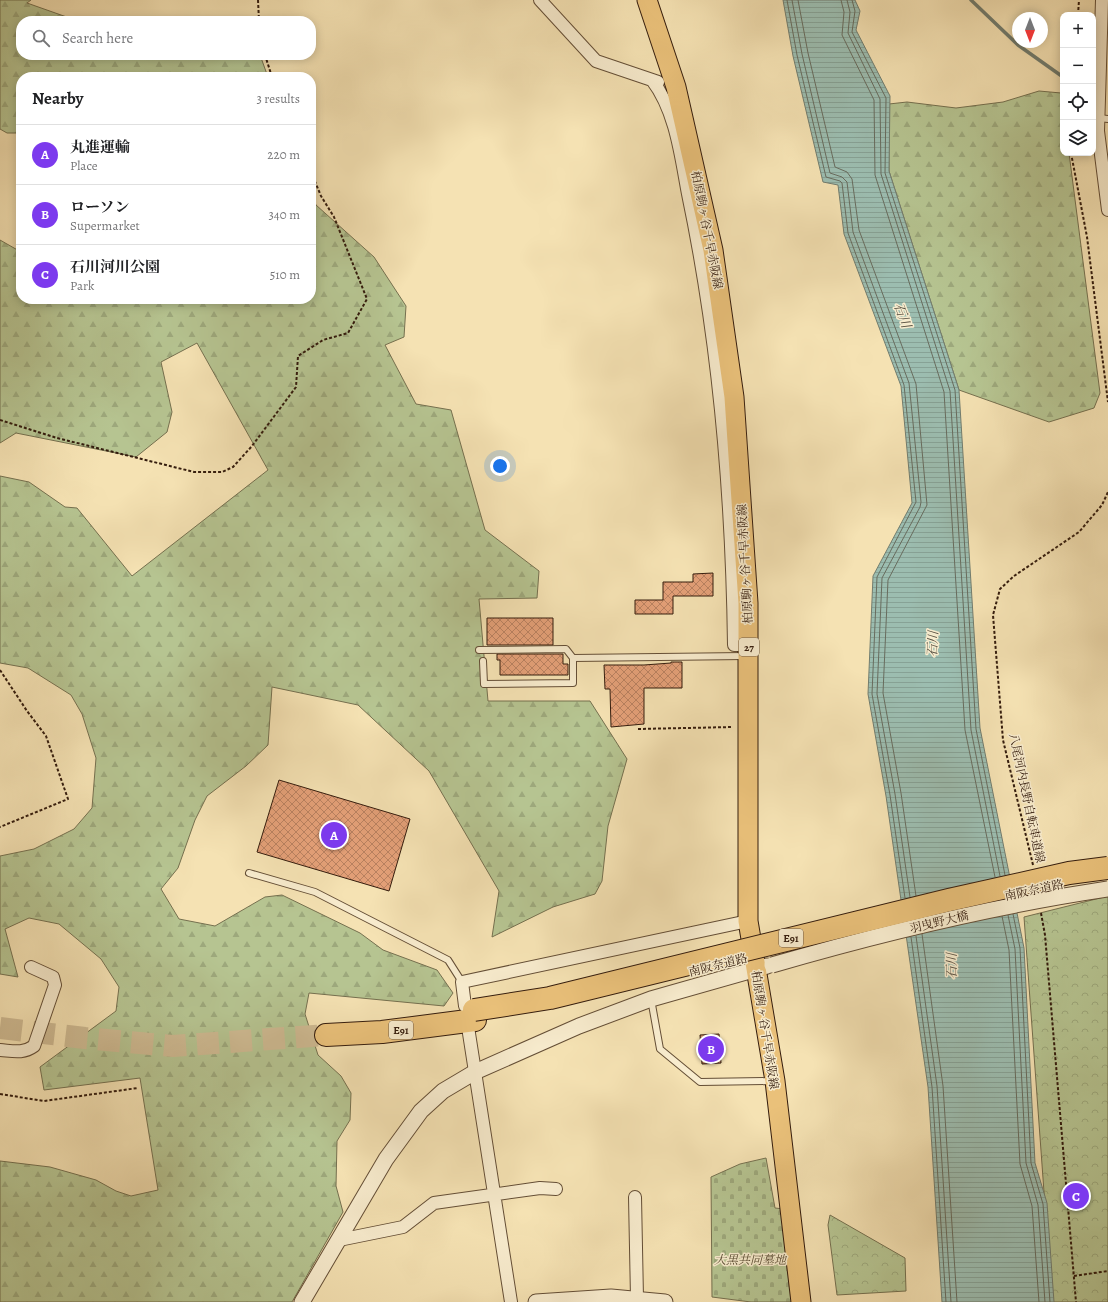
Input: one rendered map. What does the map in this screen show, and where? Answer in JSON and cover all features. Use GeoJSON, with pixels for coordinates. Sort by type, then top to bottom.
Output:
{"type":"FeatureCollection","features":[{"type":"Feature","properties":{"kind":"highway","name":"南阪奈道路"},"geometry":{"type":"LineString","coordinates":[[326,1031],[382,1032],[471,1016],[949,900],[1069,873],[1108,868]]}},
{"type":"Feature","properties":{"kind":"highway","name":"南阪奈道路"},"geometry":{"type":"LineString","coordinates":[[471,1016],[554,1008],[660,979],[953,908],[1074,881],[1108,876]]}},
{"type":"Feature","properties":{"kind":"main road","name":"柏原駒ヶ谷千早赤阪線"},"geometry":{"type":"LineString","coordinates":[[647,0],[676,87],[713,250],[734,397],[748,603],[748,921],[764,967],[775,1081],[802,1302]]}},
{"type":"Feature","properties":{"kind":"street"},"geometry":{"type":"LineString","coordinates":[[540,0],[596,61],[676,87]]}},
{"type":"Feature","properties":{"kind":"street"},"geometry":{"type":"LineString","coordinates":[[1102,0],[1103,118],[1098,131],[1108,210]]}},
{"type":"Feature","properties":{"kind":"street"},"geometry":{"type":"LineString","coordinates":[[652,80],[665,99],[684,175],[699,246],[719,390],[731,546],[734,645],[749,651]]}},
{"type":"Feature","properties":{"kind":"street","name":"羽曳野大橋"},"geometry":{"type":"LineString","coordinates":[[302,1302],[386,1159],[421,1112],[443,1091],[475,1072],[579,1026],[651,999],[848,943],[1034,900],[1108,889]]}},
{"type":"Feature","properties":{"kind":"street"},"geometry":{"type":"LineString","coordinates":[[512,1302],[475,1072],[471,1016],[462,982],[748,921]]}},
{"type":"Feature","properties":{"kind":"street"},"geometry":{"type":"LineString","coordinates":[[0,1050],[19,1052],[28,1050],[34,1046],[55,985],[53,977],[31,967]]}},
{"type":"Feature","properties":{"kind":"street"},"geometry":{"type":"LineString","coordinates":[[338,1240],[403,1226],[434,1203],[494,1193],[540,1188],[556,1189]]}},
{"type":"Feature","properties":{"kind":"street"},"geometry":{"type":"LineString","coordinates":[[635,1197],[637,1298]]}},
{"type":"Feature","properties":{"kind":"street"},"geometry":{"type":"LineString","coordinates":[[536,1302],[611,1297],[637,1298],[665,1302]]}},
{"type":"Feature","properties":{"kind":"lane"},"geometry":{"type":"LineString","coordinates":[[479,650],[566,649],[573,658],[573,683],[484,684],[483,661]]}},
{"type":"Feature","properties":{"kind":"lane"},"geometry":{"type":"LineString","coordinates":[[573,658],[749,651]]}},
{"type":"Feature","properties":{"kind":"lane"},"geometry":{"type":"LineString","coordinates":[[249,873],[315,892],[448,960],[462,982]]}},
{"type":"Feature","properties":{"kind":"lane"},"geometry":{"type":"LineString","coordinates":[[651,999],[660,1049],[700,1082],[775,1081]]}},
{"type":"Feature","properties":{"kind":"path"},"geometry":{"type":"LineString","coordinates":[[258,0],[259,16]]}},
{"type":"Feature","properties":{"kind":"path"},"geometry":{"type":"LineString","coordinates":[[1078,12],[1079,0]]}},
{"type":"Feature","properties":{"kind":"path"},"geometry":{"type":"LineString","coordinates":[[267,60],[270,72]]}},
{"type":"Feature","properties":{"kind":"path"},"geometry":{"type":"LineString","coordinates":[[1072,156],[1087,237],[1108,402]]}},
{"type":"Feature","properties":{"kind":"path"},"geometry":{"type":"LineString","coordinates":[[0,420],[57,438],[194,472],[222,472],[233,467],[252,446],[296,388],[298,356],[323,340],[348,333],[367,299],[334,217],[321,196],[316,184]]}},
{"type":"Feature","properties":{"kind":"path","name":"八尾河内長野自転車道線"},"geometry":{"type":"LineString","coordinates":[[1033,866],[1004,740],[994,615],[1000,589],[1014,576],[1079,532],[1102,505],[1108,492]]}},
{"type":"Feature","properties":{"kind":"path"},"geometry":{"type":"LineString","coordinates":[[0,670],[27,711],[46,736],[68,799],[0,827]]}},
{"type":"Feature","properties":{"kind":"path"},"geometry":{"type":"LineString","coordinates":[[638,729],[749,726]]}},
{"type":"Feature","properties":{"kind":"path"},"geometry":{"type":"LineString","coordinates":[[1041,912],[1045,935],[1076,1302]]}},
{"type":"Feature","properties":{"kind":"path"},"geometry":{"type":"LineString","coordinates":[[0,1094],[44,1101],[138,1088]]}},
{"type":"Feature","properties":{"kind":"path"},"geometry":{"type":"LineString","coordinates":[[1074,1276],[1108,1271]]}},
{"type":"Feature","properties":{"kind":"green space"},"geometry":{"type":"Polygon","coordinates":[[[0,0],[31,0],[27,3],[64,16],[16,16],[16,60],[262,60],[266,72],[16,72],[16,133],[7,133],[0,129],[0,0]]]}},
{"type":"Feature","properties":{"kind":"green space"},"geometry":{"type":"Polygon","coordinates":[[[1039,91],[1060,93],[1060,156],[1069,156],[1100,393],[1094,408],[1049,422],[959,390],[889,171],[889,104],[907,102],[956,108],[1003,102],[1039,91]]]}},
{"type":"Feature","properties":{"kind":"green space"},"geometry":{"type":"Polygon","coordinates":[[[316,205],[374,257],[406,306],[404,337],[385,345],[416,404],[451,410],[485,530],[539,571],[537,598],[479,599],[488,701],[590,701],[627,759],[608,826],[602,881],[595,894],[553,907],[492,937],[499,891],[429,771],[358,705],[272,687],[268,745],[246,766],[207,796],[195,820],[178,868],[161,889],[179,919],[215,926],[265,897],[282,895],[360,933],[383,950],[437,970],[453,993],[444,1006],[309,993],[305,1014],[318,1055],[341,1076],[351,1093],[350,1120],[337,1141],[336,1186],[343,1212],[292,1302],[0,1302],[0,1161],[50,1167],[96,1180],[116,1191],[131,1196],[158,1190],[140,1078],[44,1090],[40,1067],[116,1011],[119,987],[101,959],[59,924],[29,918],[5,929],[18,977],[0,974],[0,856],[34,849],[74,829],[92,808],[96,758],[82,714],[71,695],[28,668],[0,663],[0,476],[29,482],[65,507],[77,508],[132,576],[268,470],[197,343],[161,362],[172,412],[167,432],[136,457],[16,433],[0,443],[0,240],[16,249],[16,304],[316,304],[316,205]]]}},
{"type":"Feature","properties":{"kind":"green space"},"geometry":{"type":"Polygon","coordinates":[[[1108,896],[1108,1302],[1052,1302],[1024,917],[1108,896]]]}},
{"type":"Feature","properties":{"kind":"green space","name":"大黒共同墓地"},"geometry":{"type":"Polygon","coordinates":[[[766,1158],[775,1208],[784,1209],[792,1302],[751,1302],[712,1297],[711,1177],[740,1164],[766,1158]]]}},
{"type":"Feature","properties":{"kind":"green space"},"geometry":{"type":"Polygon","coordinates":[[[830,1215],[905,1258],[906,1291],[837,1295],[828,1225],[830,1215]]]}},
{"type":"Feature","properties":{"kind":"water","name":"石川"},"geometry":{"type":"Polygon","coordinates":[[[783,0],[855,0],[860,11],[856,30],[890,96],[889,171],[959,390],[980,728],[1024,948],[1035,1163],[1047,1203],[1054,1302],[942,1302],[928,1087],[886,796],[868,694],[873,576],[912,503],[901,386],[844,234],[838,185],[823,182],[793,56],[783,0]]]}},
{"type":"Feature","properties":{"kind":"building"},"geometry":{"type":"Polygon","coordinates":[[[713,573],[713,596],[673,596],[673,614],[635,614],[635,600],[663,600],[663,582],[693,582],[693,574],[713,573]]]}},
{"type":"Feature","properties":{"kind":"building"},"geometry":{"type":"Polygon","coordinates":[[[487,618],[553,618],[553,645],[487,645],[487,618]]]}},
{"type":"Feature","properties":{"kind":"building"},"geometry":{"type":"Polygon","coordinates":[[[497,654],[563,654],[563,664],[568,664],[568,675],[500,675],[500,660],[497,660],[497,654]]]}},
{"type":"Feature","properties":{"kind":"building"},"geometry":{"type":"Polygon","coordinates":[[[682,662],[682,688],[644,688],[644,724],[611,727],[610,689],[605,689],[604,665],[644,665],[682,662]]]}},
{"type":"Feature","properties":{"kind":"building"},"geometry":{"type":"Polygon","coordinates":[[[279,780],[410,819],[389,891],[257,852],[279,780]]]}},
{"type":"Feature","properties":{"kind":"building"},"geometry":{"type":"Polygon","coordinates":[[[719,1034],[721,1063],[702,1064],[700,1035],[719,1034]]]}},
{"type":"Feature","properties":{"kind":"waterway"},"geometry":{"type":"LineString","coordinates":[[971,0],[1018,45],[1060,75]]}},
{"type":"Feature","properties":{"kind":"tunnel"},"geometry":{"type":"LineString","coordinates":[[0,1028],[173,1046],[326,1035]]}},
{"type":"Feature","properties":{"kind":"place","name":"丸進運輸"},"geometry":{"type":"Point","coordinates":[334,835]}},
{"type":"Feature","properties":{"kind":"place","name":"ローソン"},"geometry":{"type":"Point","coordinates":[711,1049]}},
{"type":"Feature","properties":{"kind":"place","name":"石川河川公園"},"geometry":{"type":"Point","coordinates":[1076,1196]}}]}
